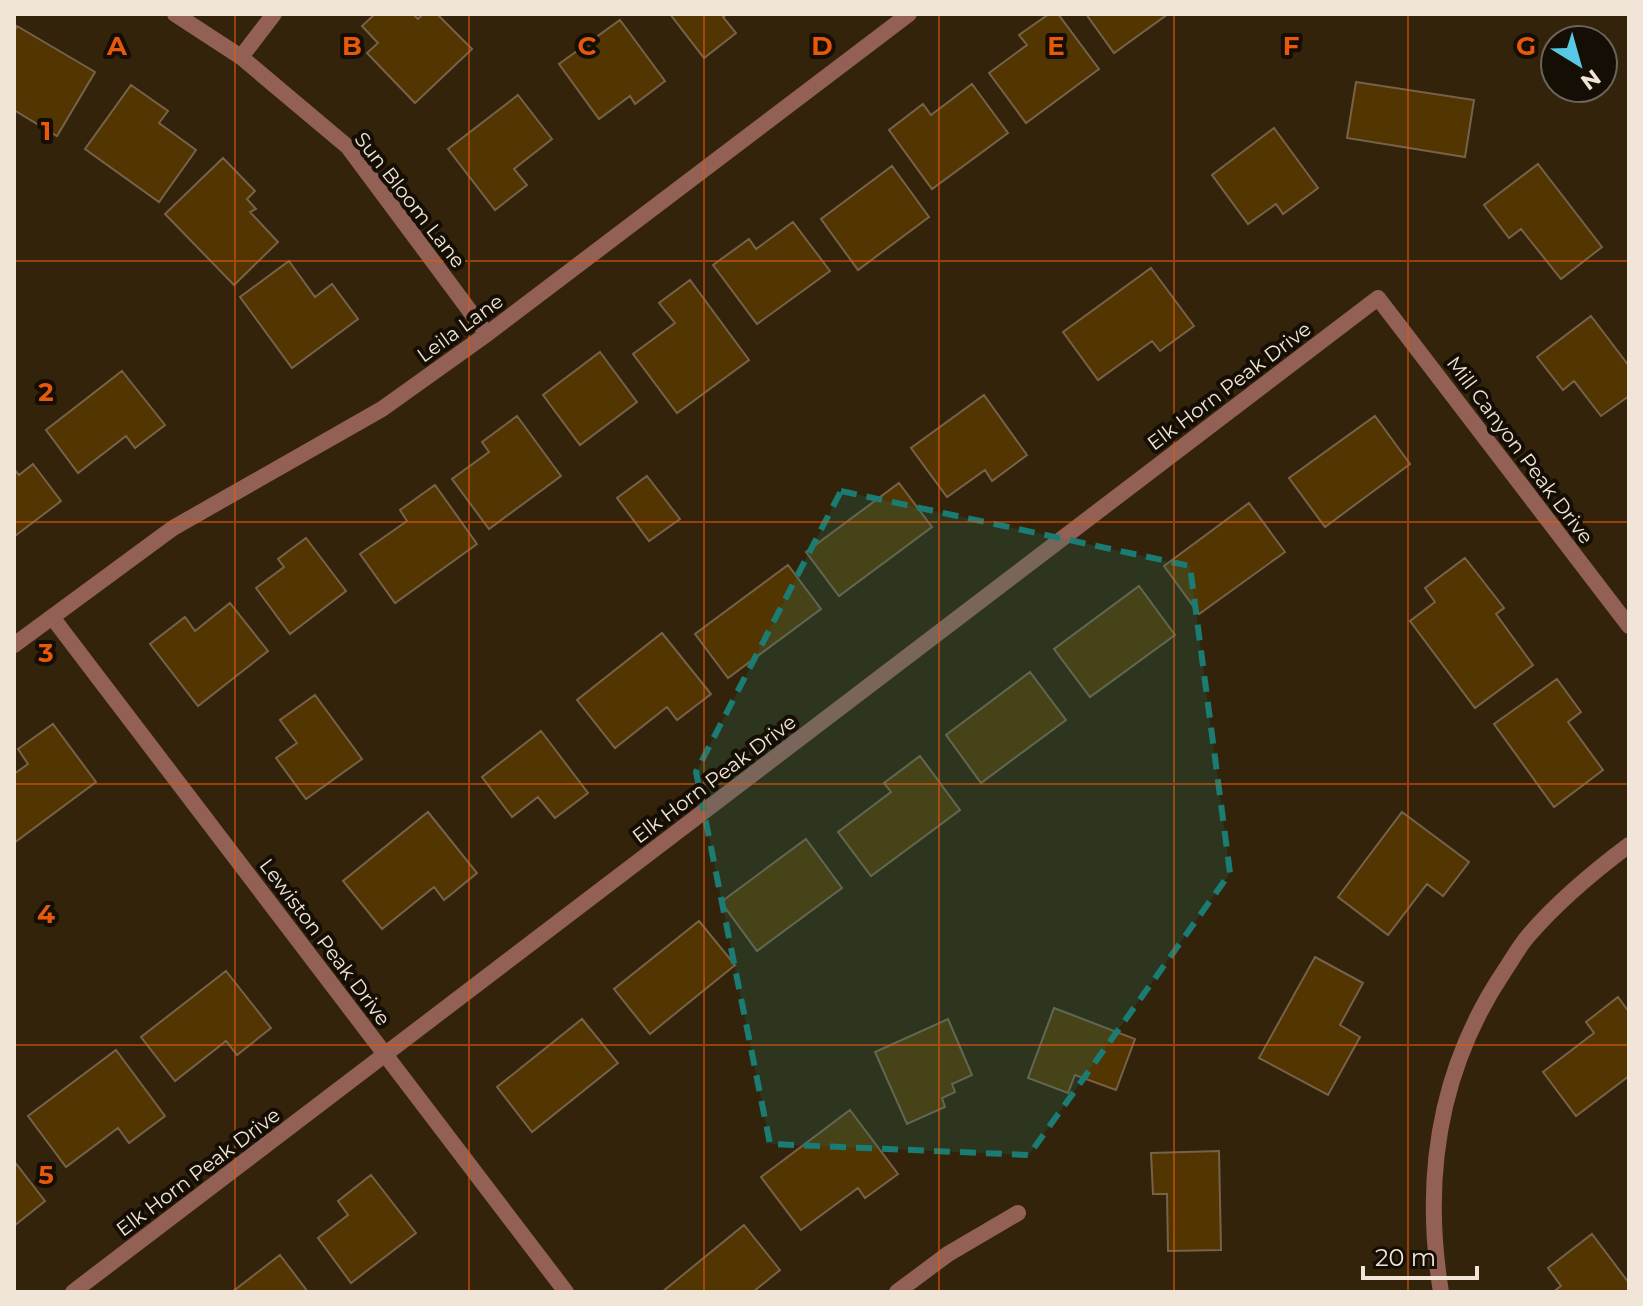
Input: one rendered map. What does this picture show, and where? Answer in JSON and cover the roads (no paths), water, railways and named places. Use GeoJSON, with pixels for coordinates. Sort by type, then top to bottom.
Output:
{"type":"FeatureCollection","features":[{"type":"Feature","properties":{"kind":"street","name":"Sun Bloom Lane"},"geometry":{"type":"LineString","coordinates":[[175,14],[241,57],[348,147],[487,334]]}},
{"type":"Feature","properties":{"kind":"street"},"geometry":{"type":"LineString","coordinates":[[241,57],[274,14]]}},
{"type":"Feature","properties":{"kind":"street","name":"Leila Lane"},"geometry":{"type":"LineString","coordinates":[[14,645],[173,528],[382,409],[487,334],[909,14]]}},
{"type":"Feature","properties":{"kind":"street","name":"Mill Canyon Peak Drive"},"geometry":{"type":"LineString","coordinates":[[1378,298],[1629,626]]}},
{"type":"Feature","properties":{"kind":"street","name":"Elk Horn Peak Drive"},"geometry":{"type":"LineString","coordinates":[[73,1292],[1378,298]]}},
{"type":"Feature","properties":{"kind":"street","name":"Lewiston Peak Drive"},"geometry":{"type":"LineString","coordinates":[[52,617],[566,1292]]}},
{"type":"Feature","properties":{"kind":"street"},"geometry":{"type":"LineString","coordinates":[[1441,1292],[1434,1251],[1433,1179],[1443,1111],[1459,1054],[1485,1000],[1527,936],[1579,883],[1629,845]]}},
{"type":"Feature","properties":{"kind":"street"},"geometry":{"type":"LineString","coordinates":[[897,1292],[948,1254],[1018,1213]]}}]}
